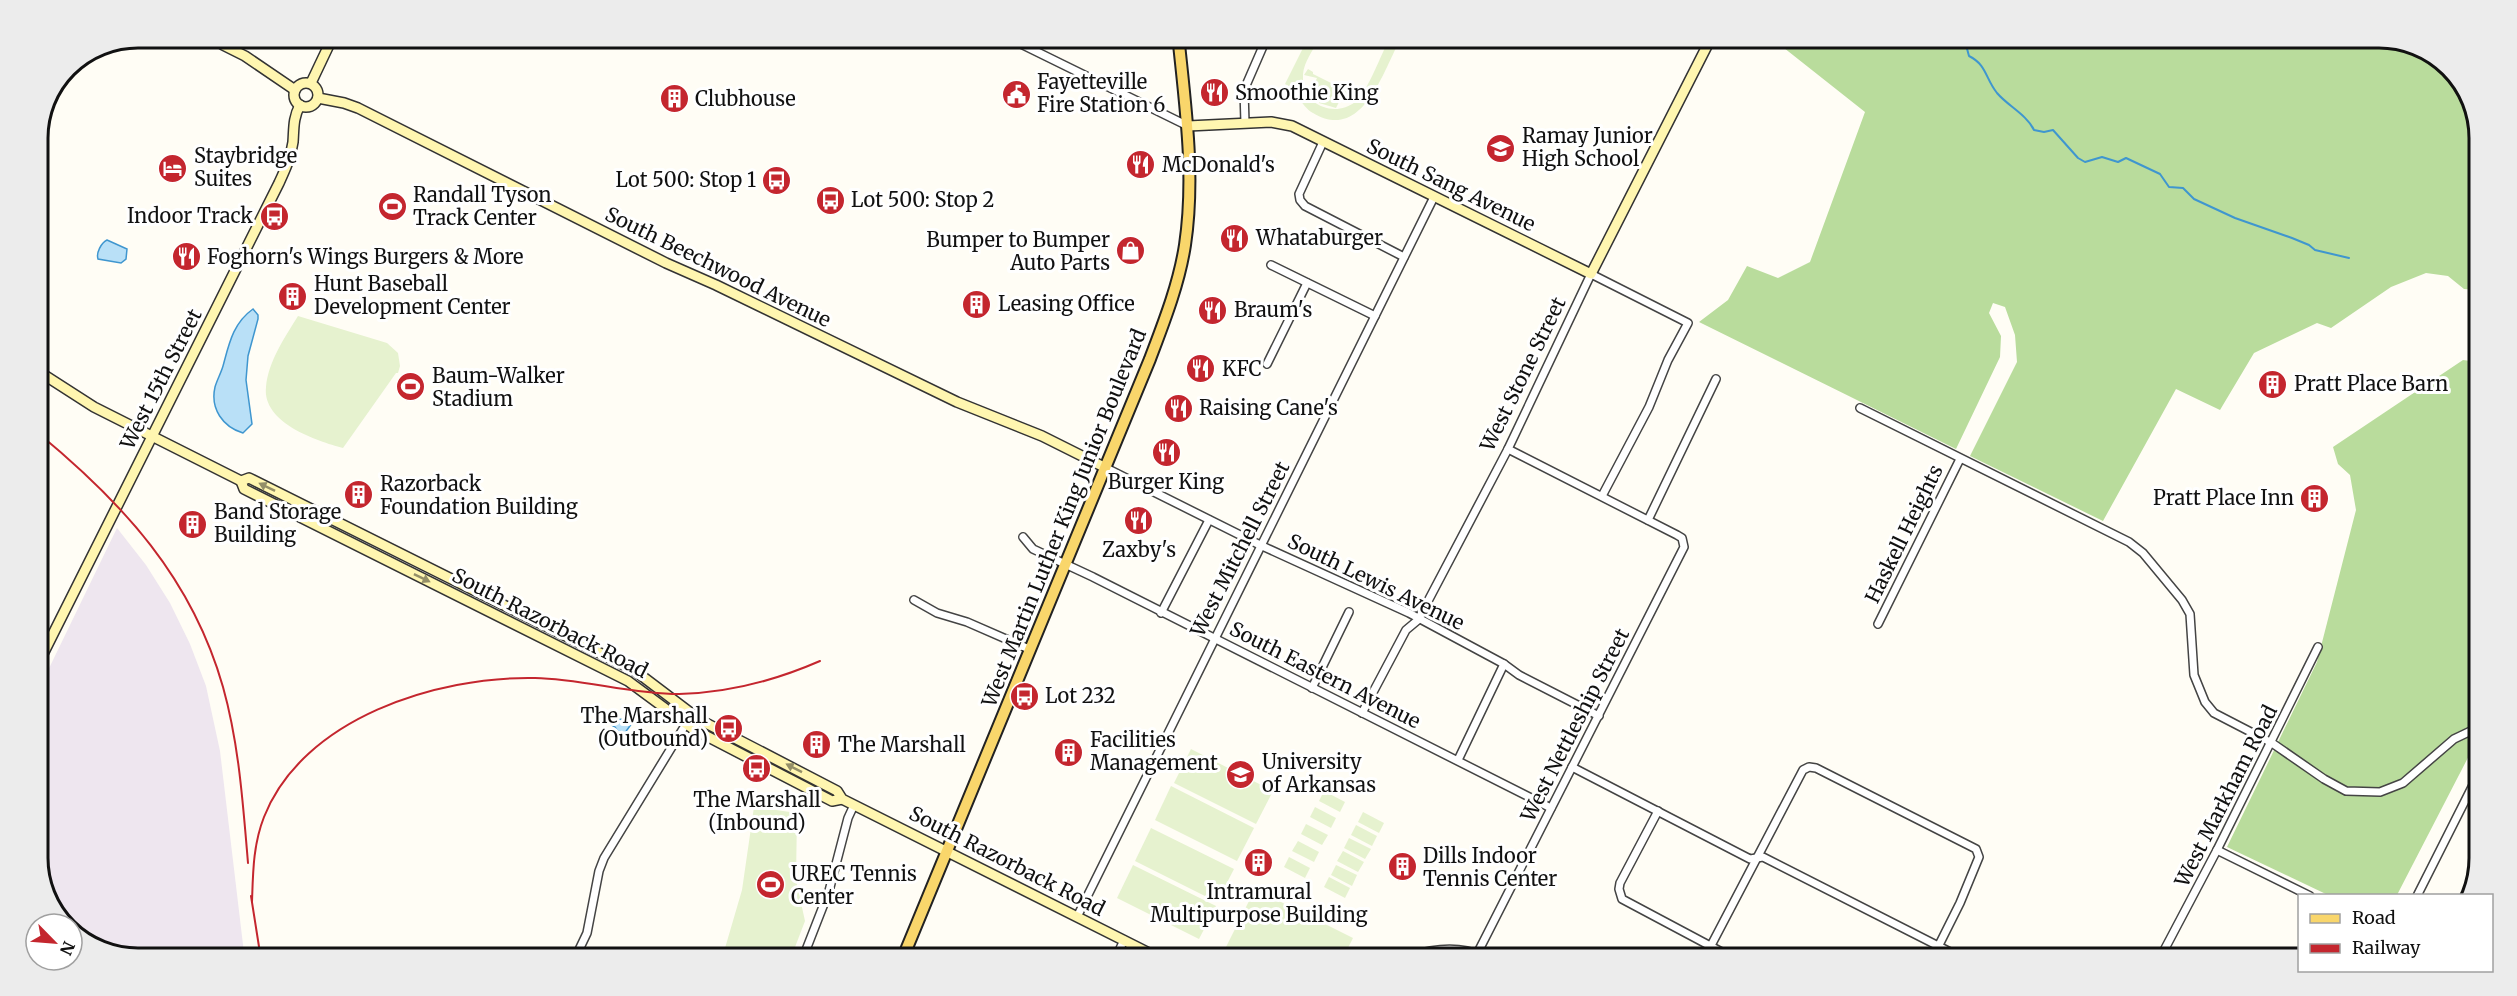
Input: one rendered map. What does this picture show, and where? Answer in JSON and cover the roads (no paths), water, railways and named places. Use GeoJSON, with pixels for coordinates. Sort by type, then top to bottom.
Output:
{"type":"FeatureCollection","features":[{"type":"Feature","properties":{"kind":"main road"},"geometry":{"type":"LineString","coordinates":[[229,48],[245,56],[295,90]]}},
{"type":"Feature","properties":{"kind":"main road"},"geometry":{"type":"LineString","coordinates":[[310,83],[328,48]]}},
{"type":"Feature","properties":{"kind":"main road","name":"West Martin Luther King Junior Boulevard"},"geometry":{"type":"LineString","coordinates":[[907,948],[1150,358],[1177,280],[1184,247],[1190,180],[1188,126],[1179,48]]}},
{"type":"Feature","properties":{"kind":"main road","name":"West Stone Street"},"geometry":{"type":"LineString","coordinates":[[1591,274],[1706,48]]}},
{"type":"Feature","properties":{"kind":"main road"},"geometry":{"type":"LineString","coordinates":[[301,83],[310,83],[317,88],[318,98],[312,106],[300,105],[294,98],[295,90],[301,83]]}},
{"type":"Feature","properties":{"kind":"main road","name":"South Beechwood Avenue"},"geometry":{"type":"LineString","coordinates":[[318,98],[358,108],[666,263],[957,402],[1042,435],[1104,467]]}},
{"type":"Feature","properties":{"kind":"main road","name":"West 15th Street"},"geometry":{"type":"LineString","coordinates":[[48,644],[289,162],[293,143],[294,115],[300,105]]}},
{"type":"Feature","properties":{"kind":"main road","name":"South Sang Avenue"},"geometry":{"type":"LineString","coordinates":[[1188,126],[1245,123],[1284,124],[1591,274]]}},
{"type":"Feature","properties":{"kind":"main road","name":"South Razorback Road"},"geometry":{"type":"LineString","coordinates":[[48,378],[76,397],[241,481],[244,489],[635,685],[686,724],[715,741],[832,801],[842,799]]}},
{"type":"Feature","properties":{"kind":"main road","name":"South Razorback Road"},"geometry":{"type":"LineString","coordinates":[[241,481],[249,478],[634,670],[692,714],[837,790],[842,799],[1140,948]]}},
{"type":"Feature","properties":{"kind":"street"},"geometry":{"type":"LineString","coordinates":[[1029,48],[1188,126]]}},
{"type":"Feature","properties":{"kind":"street"},"geometry":{"type":"LineString","coordinates":[[1245,123],[1244,90],[1262,48]]}},
{"type":"Feature","properties":{"kind":"street"},"geometry":{"type":"LineString","coordinates":[[1323,142],[1299,194],[1300,200],[1305,206],[1404,257]]}},
{"type":"Feature","properties":{"kind":"street","name":"West Mitchell Street"},"geometry":{"type":"LineString","coordinates":[[1077,917],[1434,197]]}},
{"type":"Feature","properties":{"kind":"street"},"geometry":{"type":"LineString","coordinates":[[1271,265],[1375,316]]}},
{"type":"Feature","properties":{"kind":"street","name":"South Sang Avenue"},"geometry":{"type":"LineString","coordinates":[[1591,274],[1688,323],[1668,360],[1649,407],[1602,496]]}},
{"type":"Feature","properties":{"kind":"street","name":"West Stone Street"},"geometry":{"type":"LineString","coordinates":[[1362,713],[1406,630],[1418,620],[1508,449],[1591,274]]}},
{"type":"Feature","properties":{"kind":"street"},"geometry":{"type":"LineString","coordinates":[[1267,364],[1307,283]]}},
{"type":"Feature","properties":{"kind":"street"},"geometry":{"type":"LineString","coordinates":[[1508,449],[1648,520],[1716,379]]}},
{"type":"Feature","properties":{"kind":"street"},"geometry":{"type":"LineString","coordinates":[[1860,408],[2129,542],[2143,553],[2182,600],[2190,614],[2194,675],[2205,702],[2214,713],[2272,743],[2324,779],[2346,791],[2380,792],[2403,783],[2454,739],[2469,732]]}},
{"type":"Feature","properties":{"kind":"street","name":"Haskell Heights"},"geometry":{"type":"LineString","coordinates":[[1878,624],[1960,459]]}},
{"type":"Feature","properties":{"kind":"street","name":"South Lewis Avenue"},"geometry":{"type":"LineString","coordinates":[[1104,467],[1260,545],[1382,600],[1599,716]]}},
{"type":"Feature","properties":{"kind":"street"},"geometry":{"type":"LineString","coordinates":[[1161,613],[1209,520]]}},
{"type":"Feature","properties":{"kind":"street","name":"West Nettleship Street"},"geometry":{"type":"LineString","coordinates":[[1482,948],[1551,808],[1682,553],[1684,542],[1677,535],[1648,520]]}},
{"type":"Feature","properties":{"kind":"street","name":"South Eastern Avenue"},"geometry":{"type":"LineString","coordinates":[[1023,537],[1033,549],[1551,808]]}},
{"type":"Feature","properties":{"kind":"street"},"geometry":{"type":"LineString","coordinates":[[914,600],[937,613],[967,622],[1029,649]]}},
{"type":"Feature","properties":{"kind":"street"},"geometry":{"type":"LineString","coordinates":[[1312,688],[1349,612]]}},
{"type":"Feature","properties":{"kind":"street","name":"West Markham Road"},"geometry":{"type":"LineString","coordinates":[[2165,948],[2272,743],[2318,647]]}},
{"type":"Feature","properties":{"kind":"street"},"geometry":{"type":"LineString","coordinates":[[1458,760],[1504,664]]}},
{"type":"Feature","properties":{"kind":"street"},"geometry":{"type":"LineString","coordinates":[[580,948],[587,933],[599,871],[604,858],[692,714]]}},
{"type":"Feature","properties":{"kind":"street"},"geometry":{"type":"LineString","coordinates":[[1572,767],[1658,811],[1750,859],[1757,857],[1763,857],[1938,947],[1979,857],[1977,849],[1816,768],[1809,767],[1803,770],[1757,857],[1710,947],[1627,904],[1620,894],[1620,883],[1658,811]]}},
{"type":"Feature","properties":{"kind":"street"},"geometry":{"type":"LineString","coordinates":[[2418,894],[2469,793]]}},
{"type":"Feature","properties":{"kind":"street"},"geometry":{"type":"LineString","coordinates":[[807,948],[829,891],[848,818],[854,805]]}},
{"type":"Feature","properties":{"kind":"street"},"geometry":{"type":"LineString","coordinates":[[2217,850],[2306,894]]}},
{"type":"Feature","properties":{"kind":"street"},"geometry":{"type":"LineString","coordinates":[[1120,948],[1124,940]]}},
{"type":"Feature","properties":{"kind":"water"},"geometry":{"type":"Polygon","coordinates":[[[107,240],[127,249],[126,259],[121,263],[98,259],[100,248],[107,240]]]}},
{"type":"Feature","properties":{"kind":"water"},"geometry":{"type":"Polygon","coordinates":[[[253,309],[258,319],[248,356],[246,380],[252,424],[243,433],[224,422],[216,410],[214,395],[236,327],[253,309]]]}},
{"type":"Feature","properties":{"kind":"water"},"geometry":{"type":"Polygon","coordinates":[[[604,717],[633,721],[622,737],[615,727],[602,719],[604,717]]]}},
{"type":"Feature","properties":{"kind":"waterway"},"geometry":{"type":"LineString","coordinates":[[1967,48],[1969,56],[1983,68],[2001,98],[2027,120],[2034,130],[2044,132],[2053,130],[2078,158],[2085,162],[2102,157],[2118,162],[2126,158],[2160,174],[2169,187],[2183,188],[2194,199],[2235,218],[2292,238],[2315,250],[2349,258]]}},
{"type":"Feature","properties":{"kind":"railway"},"geometry":{"type":"LineString","coordinates":[[48,442],[126,515],[151,545],[193,611],[210,648],[223,687],[233,730],[240,774],[248,863]]}},
{"type":"Feature","properties":{"kind":"railway"},"geometry":{"type":"LineString","coordinates":[[252,902],[254,859],[258,838],[264,817],[283,783],[309,753],[341,729],[377,710],[416,695],[457,685],[497,679],[553,679],[643,692],[698,693],[751,685],[820,661]]}},
{"type":"Feature","properties":{"kind":"railway"},"geometry":{"type":"LineString","coordinates":[[251,896],[259,948]]}},
{"type":"Feature","properties":{"kind":"place","name":"Smoothie King"},"geometry":{"type":"Point","coordinates":[1214,93]}},
{"type":"Feature","properties":{"kind":"place","name":"Fayetteville Fire Station 6"},"geometry":{"type":"Point","coordinates":[1016,94]}},
{"type":"Feature","properties":{"kind":"place","name":"Clubhouse"},"geometry":{"type":"Point","coordinates":[674,99]}},
{"type":"Feature","properties":{"kind":"place","name":"Ramay Junior High School"},"geometry":{"type":"Point","coordinates":[1501,148]}},
{"type":"Feature","properties":{"kind":"place","name":"McDonald's"},"geometry":{"type":"Point","coordinates":[1141,165]}},
{"type":"Feature","properties":{"kind":"place","name":"Staybridge Suites"},"geometry":{"type":"Point","coordinates":[173,168]}},
{"type":"Feature","properties":{"kind":"place","name":"Lot 500: Stop 1"},"geometry":{"type":"Point","coordinates":[777,180]}},
{"type":"Feature","properties":{"kind":"place","name":"Lot 500: Stop 2"},"geometry":{"type":"Point","coordinates":[830,200]}},
{"type":"Feature","properties":{"kind":"place","name":"Randall Tyson Track Center"},"geometry":{"type":"Point","coordinates":[392,206]}},
{"type":"Feature","properties":{"kind":"place","name":"Indoor Track"},"geometry":{"type":"Point","coordinates":[274,216]}},
{"type":"Feature","properties":{"kind":"place","name":"Whataburger"},"geometry":{"type":"Point","coordinates":[1235,238]}},
{"type":"Feature","properties":{"kind":"place","name":"Bumper to Bumper Auto Parts"},"geometry":{"type":"Point","coordinates":[1131,251]}},
{"type":"Feature","properties":{"kind":"place","name":"Foghorn's Wings Burgers & More"},"geometry":{"type":"Point","coordinates":[186,257]}},
{"type":"Feature","properties":{"kind":"place","name":"Hunt Baseball Development Center"},"geometry":{"type":"Point","coordinates":[293,296]}},
{"type":"Feature","properties":{"kind":"place","name":"Leasing Office"},"geometry":{"type":"Point","coordinates":[977,304]}},
{"type":"Feature","properties":{"kind":"place","name":"Braum's"},"geometry":{"type":"Point","coordinates":[1213,310]}},
{"type":"Feature","properties":{"kind":"place","name":"KFC"},"geometry":{"type":"Point","coordinates":[1201,369]}},
{"type":"Feature","properties":{"kind":"place","name":"Pratt Place Barn"},"geometry":{"type":"Point","coordinates":[2273,384]}},
{"type":"Feature","properties":{"kind":"place","name":"Baum-Walker Stadium"},"geometry":{"type":"Point","coordinates":[411,387]}},
{"type":"Feature","properties":{"kind":"place","name":"Raising Cane's"},"geometry":{"type":"Point","coordinates":[1178,408]}},
{"type":"Feature","properties":{"kind":"place","name":"Burger King"},"geometry":{"type":"Point","coordinates":[1166,452]}},
{"type":"Feature","properties":{"kind":"place","name":"Razorback Foundation Building"},"geometry":{"type":"Point","coordinates":[359,495]}},
{"type":"Feature","properties":{"kind":"place","name":"Pratt Place Inn"},"geometry":{"type":"Point","coordinates":[2315,498]}},
{"type":"Feature","properties":{"kind":"place","name":"Zaxby's"},"geometry":{"type":"Point","coordinates":[1139,520]}},
{"type":"Feature","properties":{"kind":"place","name":"Band Storage Building"},"geometry":{"type":"Point","coordinates":[193,524]}},
{"type":"Feature","properties":{"kind":"place","name":"Lot 232"},"geometry":{"type":"Point","coordinates":[1024,696]}},
{"type":"Feature","properties":{"kind":"place","name":"The Marshall (Outbound)"},"geometry":{"type":"Point","coordinates":[729,728]}},
{"type":"Feature","properties":{"kind":"place","name":"The Marshall"},"geometry":{"type":"Point","coordinates":[817,745]}},
{"type":"Feature","properties":{"kind":"place","name":"Facilities Management"},"geometry":{"type":"Point","coordinates":[1069,752]}},
{"type":"Feature","properties":{"kind":"place","name":"The Marshall (Inbound)"},"geometry":{"type":"Point","coordinates":[757,769]}},
{"type":"Feature","properties":{"kind":"place","name":"University of Arkansas"},"geometry":{"type":"Point","coordinates":[1241,774]}},
{"type":"Feature","properties":{"kind":"place","name":"Intramural Multipurpose Building"},"geometry":{"type":"Point","coordinates":[1259,862]}},
{"type":"Feature","properties":{"kind":"place","name":"Dills Indoor Tennis Center"},"geometry":{"type":"Point","coordinates":[1402,867]}},
{"type":"Feature","properties":{"kind":"place","name":"UREC Tennis Center"},"geometry":{"type":"Point","coordinates":[770,885]}}]}
